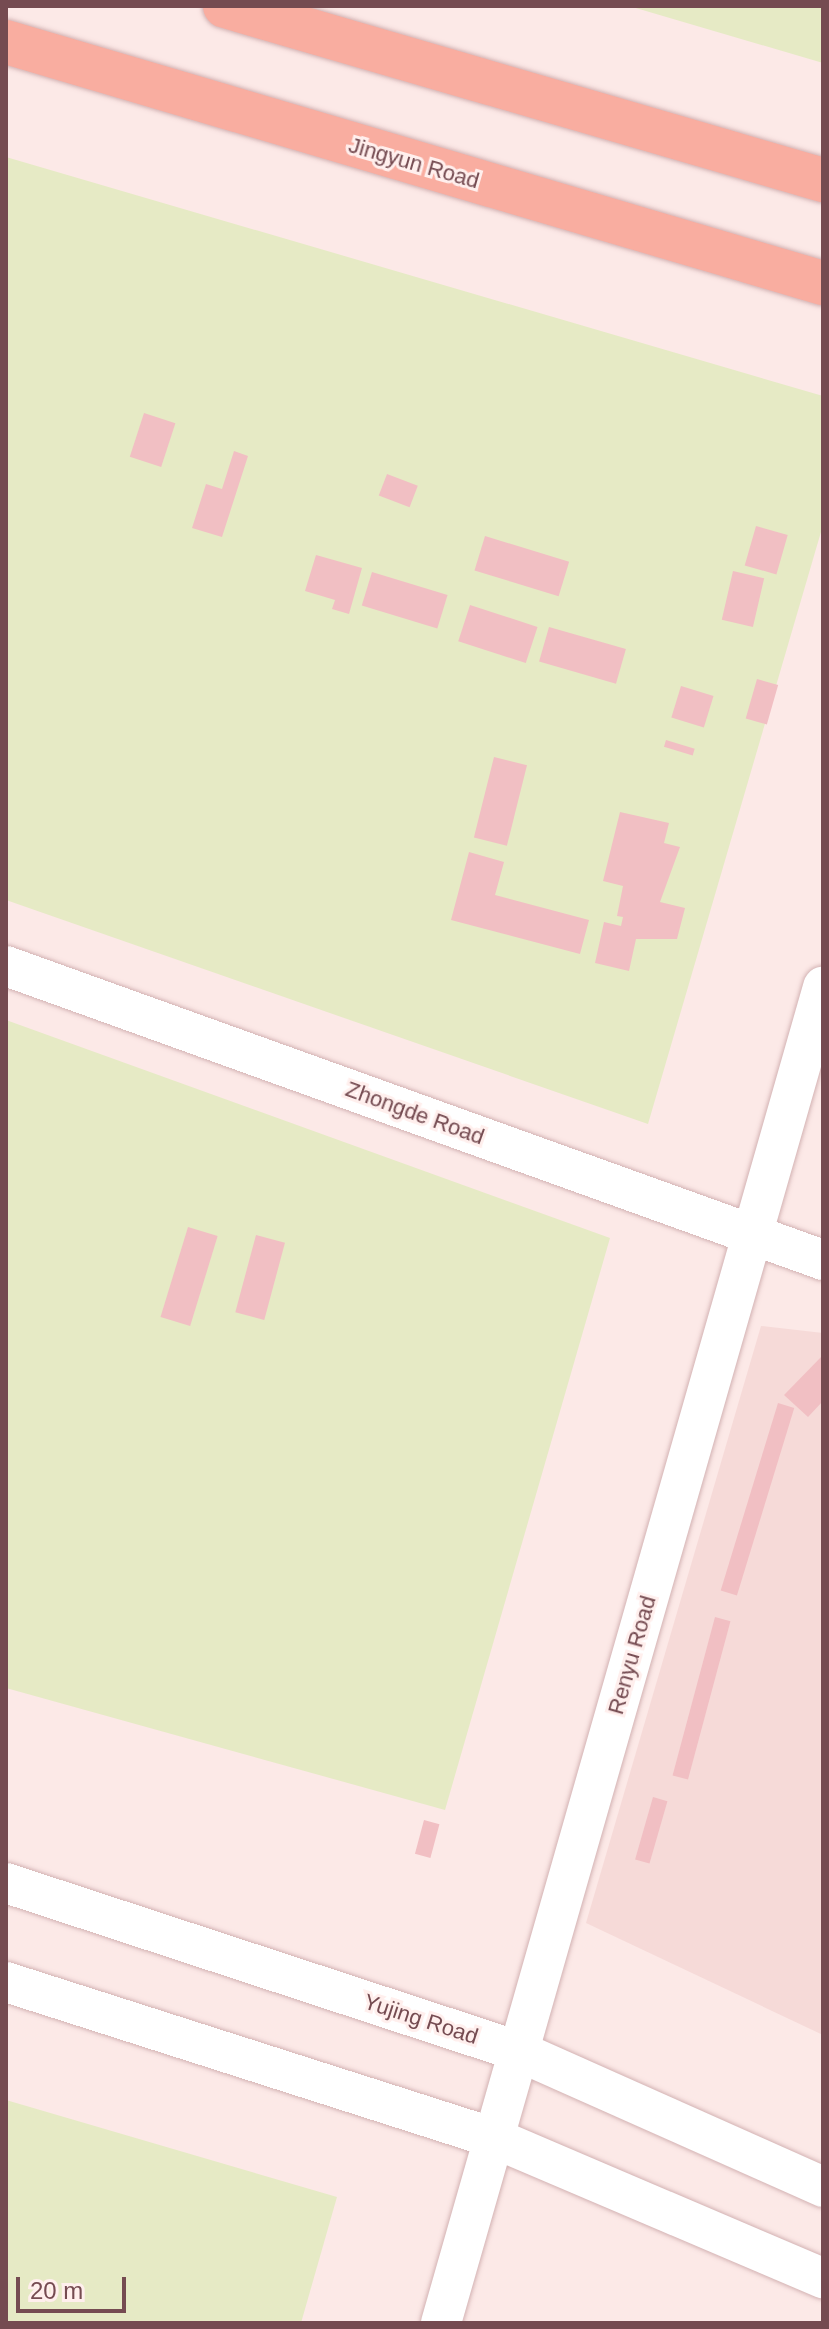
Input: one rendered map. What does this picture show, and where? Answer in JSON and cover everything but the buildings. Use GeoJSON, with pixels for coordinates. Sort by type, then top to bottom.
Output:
{"type":"FeatureCollection","features":[{"type":"Feature","properties":{"kind":"main road"},"geometry":{"type":"LineString","coordinates":[[225,6],[823,180]]}},
{"type":"Feature","properties":{"kind":"main road","name":"Jingyun Road"},"geometry":{"type":"LineString","coordinates":[[6,42],[823,283]]}},
{"type":"Feature","properties":{"kind":"street","name":"Zhongde Road"},"geometry":{"type":"LineString","coordinates":[[6,966],[823,1260]]}},
{"type":"Feature","properties":{"kind":"street","name":"Renyu Road"},"geometry":{"type":"LineString","coordinates":[[441,2323],[823,987]]}},
{"type":"Feature","properties":{"kind":"street","name":"Yujing Road"},"geometry":{"type":"LineString","coordinates":[[6,1883],[518,2051],[823,2187]]}},
{"type":"Feature","properties":{"kind":"street"},"geometry":{"type":"LineString","coordinates":[[6,1982],[494,2138],[823,2278]]}},
{"type":"Feature","properties":{"kind":"shaded area"},"geometry":{"type":"Polygon","coordinates":[[[761,1326],[823,1333],[823,2035],[586,1923],[761,1326]]]}},
{"type":"Feature","properties":{"kind":"green space"},"geometry":{"type":"Polygon","coordinates":[[[629,6],[823,6],[823,63],[629,6]]]}},
{"type":"Feature","properties":{"kind":"green space"},"geometry":{"type":"Polygon","coordinates":[[[6,157],[823,396],[823,525],[648,1124],[6,900],[6,157]]]}},
{"type":"Feature","properties":{"kind":"green space"},"geometry":{"type":"Polygon","coordinates":[[[6,1020],[610,1238],[445,1810],[6,1688],[6,1020]]]}},
{"type":"Feature","properties":{"kind":"green space"},"geometry":{"type":"Polygon","coordinates":[[[6,2100],[337,2197],[301,2323],[6,2323],[6,2100]]]}}]}
